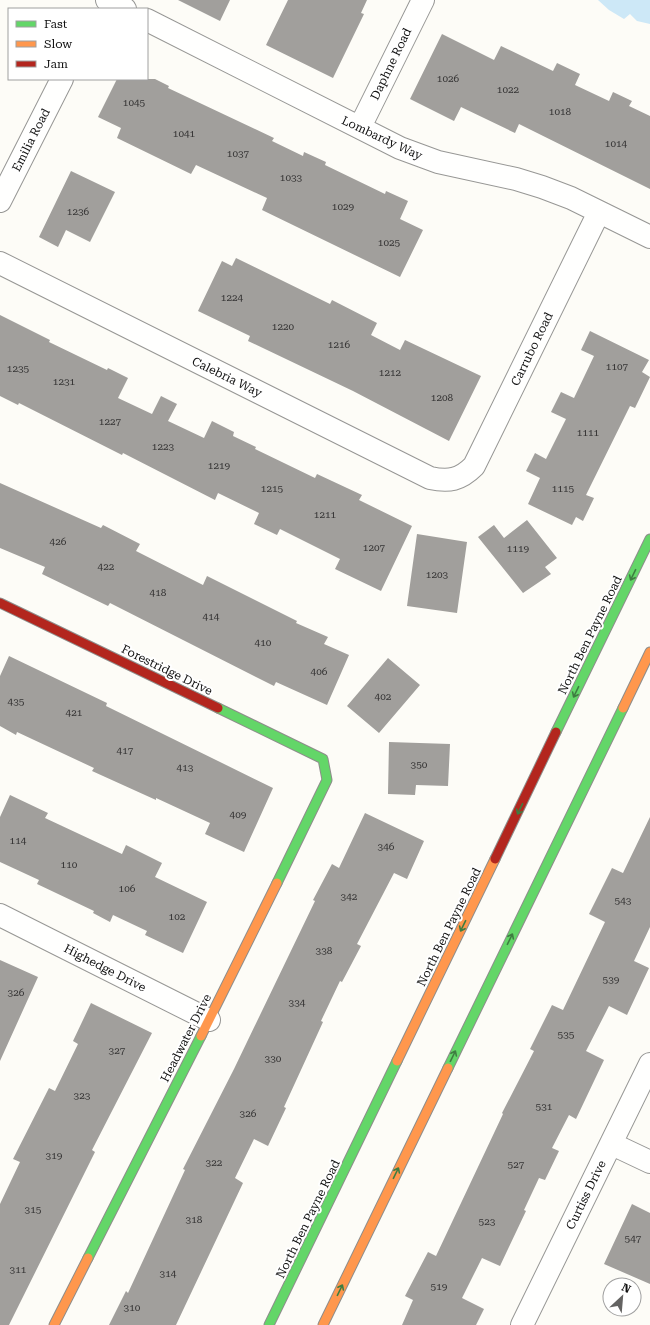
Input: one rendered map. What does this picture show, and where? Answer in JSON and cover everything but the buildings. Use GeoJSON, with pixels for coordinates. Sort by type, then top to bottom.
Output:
{"type":"FeatureCollection","features":[{"type":"Feature","properties":{"kind":"street"},"geometry":{"type":"LineString","coordinates":[[107,0],[123,8]]}},
{"type":"Feature","properties":{"kind":"street","name":"Daphne Road"},"geometry":{"type":"LineString","coordinates":[[360,128],[423,0]]}},
{"type":"Feature","properties":{"kind":"street","name":"Lombardy Way"},"geometry":{"type":"LineString","coordinates":[[148,21],[360,128],[419,156],[438,162],[522,181],[570,198],[650,237]]}},
{"type":"Feature","properties":{"kind":"street","name":"Emilia Road"},"geometry":{"type":"LineString","coordinates":[[0,201],[61,80]]}},
{"type":"Feature","properties":{"kind":"street","name":"Carrubo Road"},"geometry":{"type":"LineString","coordinates":[[457,479],[466,474],[474,466],[599,212]]}},
{"type":"Feature","properties":{"kind":"street","name":"Calebria Way"},"geometry":{"type":"LineString","coordinates":[[0,263],[430,478],[445,481],[457,479]]}},
{"type":"Feature","properties":{"kind":"street","name":"North Ben Payne Road"},"geometry":{"type":"LineString","coordinates":[[269,1325],[650,540]]}},
{"type":"Feature","properties":{"kind":"street","name":"Forestridge Drive"},"geometry":{"type":"LineString","coordinates":[[0,603],[323,758]]}},
{"type":"Feature","properties":{"kind":"street"},"geometry":{"type":"LineString","coordinates":[[323,1325],[650,652]]}},
{"type":"Feature","properties":{"kind":"street","name":"Headwater Drive"},"geometry":{"type":"LineString","coordinates":[[54,1325],[209,1020],[327,780],[323,758]]}},
{"type":"Feature","properties":{"kind":"street","name":"Highedge Drive"},"geometry":{"type":"LineString","coordinates":[[0,916],[209,1020]]}},
{"type":"Feature","properties":{"kind":"street","name":"Curtiss Drive"},"geometry":{"type":"LineString","coordinates":[[522,1325],[650,1064]]}},
{"type":"Feature","properties":{"kind":"street"},"geometry":{"type":"LineString","coordinates":[[612,1144],[650,1162]]}},
{"type":"Feature","properties":{"kind":"water"},"geometry":{"type":"Polygon","coordinates":[[[598,0],[650,0],[650,24],[637,21],[630,14],[624,19],[609,10],[598,0]]]}},
{"type":"Feature","properties":{"kind":"traffic: fast"},"geometry":{"type":"LineString","coordinates":[[556,732],[650,539]]}},
{"type":"Feature","properties":{"kind":"traffic: fast"},"geometry":{"type":"LineString","coordinates":[[218,708],[323,759],[327,780],[277,883]]}},
{"type":"Feature","properties":{"kind":"traffic: fast"},"geometry":{"type":"LineString","coordinates":[[448,1068],[623,708]]}},
{"type":"Feature","properties":{"kind":"traffic: fast"},"geometry":{"type":"LineString","coordinates":[[88,1258],[201,1036]]}},
{"type":"Feature","properties":{"kind":"traffic: fast"},"geometry":{"type":"LineString","coordinates":[[269,1325],[397,1061]]}},
{"type":"Feature","properties":{"kind":"traffic: slow"},"geometry":{"type":"LineString","coordinates":[[623,708],[650,652]]}},
{"type":"Feature","properties":{"kind":"traffic: slow"},"geometry":{"type":"LineString","coordinates":[[397,1061],[495,859]]}},
{"type":"Feature","properties":{"kind":"traffic: slow"},"geometry":{"type":"LineString","coordinates":[[201,1036],[277,883]]}},
{"type":"Feature","properties":{"kind":"traffic: slow"},"geometry":{"type":"LineString","coordinates":[[323,1325],[448,1068]]}},
{"type":"Feature","properties":{"kind":"traffic: slow"},"geometry":{"type":"LineString","coordinates":[[54,1325],[88,1258]]}},
{"type":"Feature","properties":{"kind":"traffic: jam"},"geometry":{"type":"LineString","coordinates":[[0,603],[218,708]]}},
{"type":"Feature","properties":{"kind":"traffic: jam"},"geometry":{"type":"LineString","coordinates":[[495,859],[556,732]]}}]}
